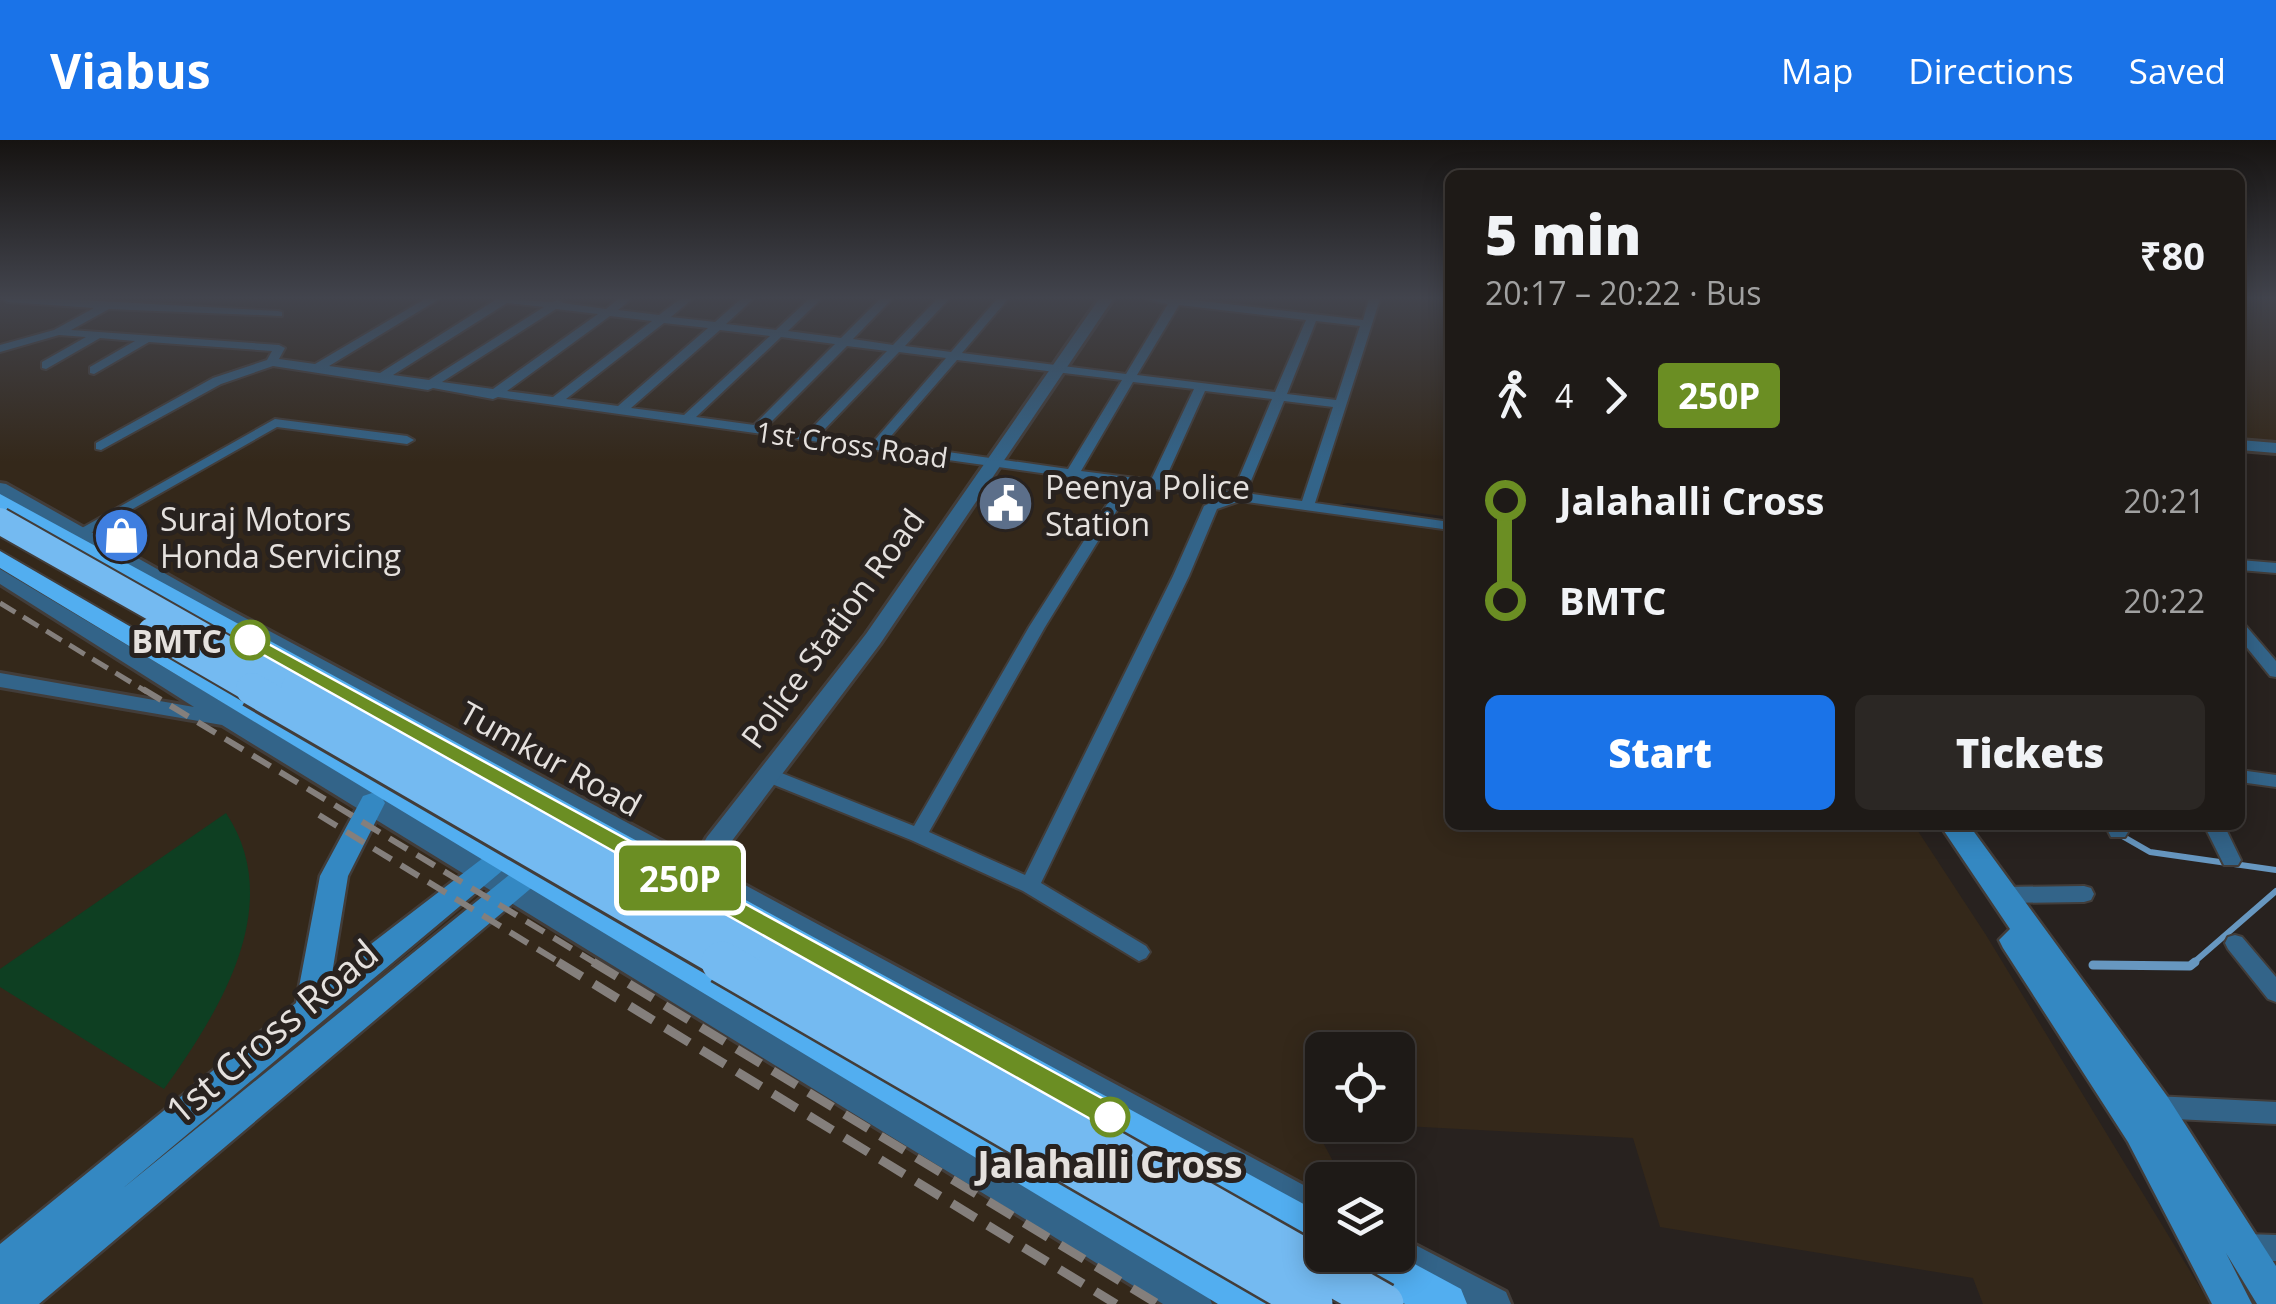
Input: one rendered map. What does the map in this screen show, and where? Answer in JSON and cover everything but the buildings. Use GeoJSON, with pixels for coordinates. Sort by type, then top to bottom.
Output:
{"type":"FeatureCollection","features":[{"type":"Feature","properties":{"kind":"highway","name":"Tumkur Road"},"geometry":{"type":"LineString","coordinates":[[0,501],[577,820],[696,879],[1305,1225]]}},
{"type":"Feature","properties":{"kind":"highway"},"geometry":{"type":"LineString","coordinates":[[0,521],[1382,1304]]}},
{"type":"Feature","properties":{"kind":"highway"},"geometry":{"type":"LineString","coordinates":[[0,542],[1312,1304]]}},
{"type":"Feature","properties":{"kind":"highway"},"geometry":{"type":"LineString","coordinates":[[0,558],[506,872],[636,935],[1257,1304]]}},
{"type":"Feature","properties":{"kind":"highway"},"geometry":{"type":"LineString","coordinates":[[1389,1272],[1446,1304]]}},
{"type":"Feature","properties":{"kind":"main road"},"geometry":{"type":"LineString","coordinates":[[323,1022],[334,876],[372,803]]}},
{"type":"Feature","properties":{"kind":"main road","name":"1st Cross Road"},"geometry":{"type":"LineString","coordinates":[[0,1268],[323,1022],[506,872],[577,820]]}},
{"type":"Feature","properties":{"kind":"main road"},"geometry":{"type":"LineString","coordinates":[[1941,830],[2140,1131],[2233,1304]]}},
{"type":"Feature","properties":{"kind":"main road"},"geometry":{"type":"LineString","coordinates":[[1957,830],[2000,895],[2260,1248],[2276,1300]]}},
{"type":"Feature","properties":{"kind":"main road","name":"1st Cross Road"},"geometry":{"type":"LineString","coordinates":[[10,1304],[323,1022]]}},
{"type":"Feature","properties":{"kind":"street"},"geometry":{"type":"LineString","coordinates":[[46,365],[66,353]]}},
{"type":"Feature","properties":{"kind":"street"},"geometry":{"type":"LineString","coordinates":[[94,370],[121,353]]}},
{"type":"Feature","properties":{"kind":"street"},"geometry":{"type":"LineString","coordinates":[[101,446],[217,381],[272,362],[277,353]]}},
{"type":"Feature","properties":{"kind":"street"},"geometry":{"type":"LineString","coordinates":[[314,370],[343,353]]}},
{"type":"Feature","properties":{"kind":"street"},"geometry":{"type":"LineString","coordinates":[[380,379],[420,353]]}},
{"type":"Feature","properties":{"kind":"street"},"geometry":{"type":"LineString","coordinates":[[428,386],[480,353]]}},
{"type":"Feature","properties":{"kind":"street"},"geometry":{"type":"LineString","coordinates":[[493,395],[551,353]]}},
{"type":"Feature","properties":{"kind":"street"},"geometry":{"type":"LineString","coordinates":[[553,403],[617,353]]}},
{"type":"Feature","properties":{"kind":"street"},"geometry":{"type":"LineString","coordinates":[[618,412],[684,353]]}},
{"type":"Feature","properties":{"kind":"street"},"geometry":{"type":"LineString","coordinates":[[685,421],[757,353]]}},
{"type":"Feature","properties":{"kind":"street"},"geometry":{"type":"LineString","coordinates":[[755,431],[834,353]]}},
{"type":"Feature","properties":{"kind":"street"},"geometry":{"type":"LineString","coordinates":[[809,438],[889,353]]}},
{"type":"Feature","properties":{"kind":"street"},"geometry":{"type":"LineString","coordinates":[[933,353],[1340,404]]}},
{"type":"Feature","properties":{"kind":"street"},"geometry":{"type":"LineString","coordinates":[[874,447],[955,353]]}},
{"type":"Feature","properties":{"kind":"street","name":"Police Station Road"},"geometry":{"type":"LineString","coordinates":[[636,935],[696,879],[716,844],[873,639],[1069,353]]}},
{"type":"Feature","properties":{"kind":"street"},"geometry":{"type":"LineString","coordinates":[[1072,474],[1143,353]]}},
{"type":"Feature","properties":{"kind":"street"},"geometry":{"type":"LineString","coordinates":[[1030,886],[1182,576],[1211,506],[1238,497],[1280,397],[1293,353]]}},
{"type":"Feature","properties":{"kind":"street"},"geometry":{"type":"LineString","coordinates":[[1307,506],[1358,353]]}},
{"type":"Feature","properties":{"kind":"street","name":"1st Cross Road"},"geometry":{"type":"LineString","coordinates":[[272,362],[1445,525]]}},
{"type":"Feature","properties":{"kind":"street"},"geometry":{"type":"LineString","coordinates":[[1155,486],[1201,387]]}},
{"type":"Feature","properties":{"kind":"street"},"geometry":{"type":"LineString","coordinates":[[80,533],[275,422],[408,440]]}},
{"type":"Feature","properties":{"kind":"street"},"geometry":{"type":"LineString","coordinates":[[2245,445],[2276,448]]}},
{"type":"Feature","properties":{"kind":"street"},"geometry":{"type":"LineString","coordinates":[[918,835],[1037,626],[1128,482]]}},
{"type":"Feature","properties":{"kind":"street"},"geometry":{"type":"LineString","coordinates":[[0,488],[696,879],[1305,1203]]}},
{"type":"Feature","properties":{"kind":"street"},"geometry":{"type":"LineString","coordinates":[[2245,565],[2276,568]]}},
{"type":"Feature","properties":{"kind":"street"},"geometry":{"type":"LineString","coordinates":[[0,575],[232,721],[372,803],[506,872],[1196,1304]]}},
{"type":"Feature","properties":{"kind":"street"},"geometry":{"type":"LineString","coordinates":[[2245,635],[2276,672]]}},
{"type":"Feature","properties":{"kind":"street"},"geometry":{"type":"LineString","coordinates":[[0,680],[232,721]]}},
{"type":"Feature","properties":{"kind":"street"},"geometry":{"type":"LineString","coordinates":[[768,774],[1030,886],[1139,952]]}},
{"type":"Feature","properties":{"kind":"street"},"geometry":{"type":"LineString","coordinates":[[2245,777],[2276,781]]}},
{"type":"Feature","properties":{"kind":"street"},"geometry":{"type":"LineString","coordinates":[[2216,830],[2231,860]]}},
{"type":"Feature","properties":{"kind":"street"},"geometry":{"type":"LineString","coordinates":[[2000,895],[2084,894]]}},
{"type":"Feature","properties":{"kind":"street"},"geometry":{"type":"LineString","coordinates":[[2235,943],[2276,993]]}},
{"type":"Feature","properties":{"kind":"street"},"geometry":{"type":"LineString","coordinates":[[2156,1106],[2276,1113]]}},
{"type":"Feature","properties":{"kind":"street"},"geometry":{"type":"LineString","coordinates":[[1415,1261],[1494,1304]]}},
{"type":"Feature","properties":{"kind":"shaded area"},"geometry":{"type":"Polygon","coordinates":[[[0,353],[1445,353],[1445,516],[1348,503],[1308,512],[1445,531],[1445,830],[1917,830],[1986,935],[2210,1304],[1983,1304],[1973,1278],[1660,1227],[1633,1138],[1415,1127],[1415,1032],[1305,1032],[1305,1142],[1323,1142],[1333,1162],[1305,1162],[1305,1185],[1146,1117],[1167,1304],[0,1304],[0,353]]]}},
{"type":"Feature","properties":{"kind":"shaded area"},"geometry":{"type":"Polygon","coordinates":[[[2245,353],[2276,353],[2276,445],[2245,442],[2245,353]]]}},
{"type":"Feature","properties":{"kind":"green space"},"geometry":{"type":"Polygon","coordinates":[[[226,813],[243,848],[250,884],[248,920],[224,992],[164,1089],[0,987],[0,969],[226,813]]]}},
{"type":"Feature","properties":{"kind":"waterway"},"geometry":{"type":"LineString","coordinates":[[2112,830],[2150,852],[2276,870]]}},
{"type":"Feature","properties":{"kind":"waterway"},"geometry":{"type":"LineString","coordinates":[[2192,964],[2276,891]]}},
{"type":"Feature","properties":{"kind":"waterway"},"geometry":{"type":"LineString","coordinates":[[2093,965],[2190,966],[2195,962]]}},
{"type":"Feature","properties":{"kind":"railway"},"geometry":{"type":"LineString","coordinates":[[0,603],[147,692]]}},
{"type":"Feature","properties":{"kind":"railway"},"geometry":{"type":"LineString","coordinates":[[143,689],[597,964]]}},
{"type":"Feature","properties":{"kind":"railway"},"geometry":{"type":"LineString","coordinates":[[319,815],[562,964]]}},
{"type":"Feature","properties":{"kind":"railway"},"geometry":{"type":"LineString","coordinates":[[558,962],[1116,1304]]}},
{"type":"Feature","properties":{"kind":"railway"},"geometry":{"type":"LineString","coordinates":[[593,962],[1158,1304]]}},
{"type":"Feature","properties":{"kind":"bus line","name":"250P"},"geometry":{"type":"LineString","coordinates":[[250,640],[1110,1117]]}},
{"type":"Feature","properties":{"kind":"place","name":"Peenya Police Station"},"geometry":{"type":"Point","coordinates":[1006,504]}},
{"type":"Feature","properties":{"kind":"place","name":"Suraj Motors Honda Servicing"},"geometry":{"type":"Point","coordinates":[121,536]}},
{"type":"Feature","properties":{"kind":"place","name":"BMTC"},"geometry":{"type":"Point","coordinates":[250,640]}},
{"type":"Feature","properties":{"kind":"place","name":"Jalahalli Cross"},"geometry":{"type":"Point","coordinates":[1110,1117]}}]}
